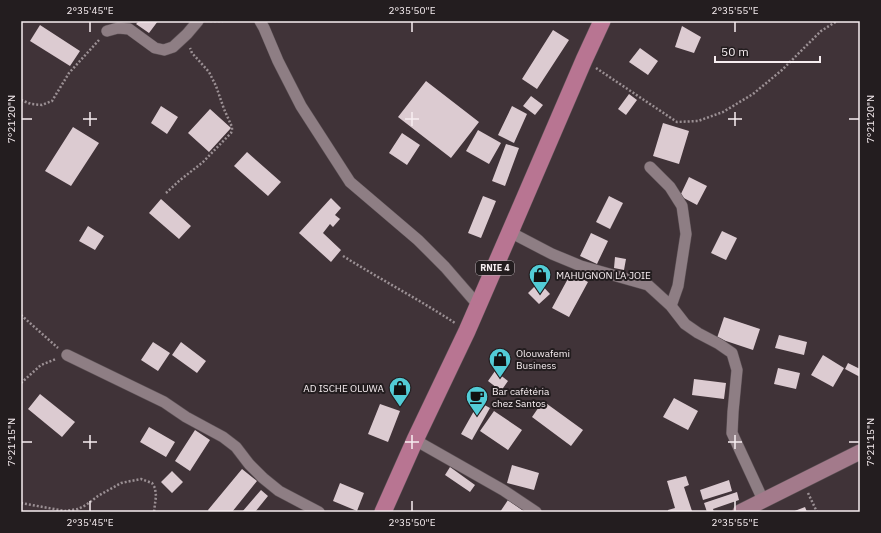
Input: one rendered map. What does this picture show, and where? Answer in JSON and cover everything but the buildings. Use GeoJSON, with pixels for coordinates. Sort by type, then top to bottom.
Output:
{"type":"FeatureCollection","features":[{"type":"Feature","properties":{"kind":"main road","name":"RNIE 4"},"geometry":{"type":"LineString","coordinates":[[383,512],[415,440],[467,331],[602,21]]}},
{"type":"Feature","properties":{"kind":"street"},"geometry":{"type":"LineString","coordinates":[[107,31],[118,28],[129,29],[155,48],[164,50],[174,47],[198,21]]}},
{"type":"Feature","properties":{"kind":"street"},"geometry":{"type":"LineString","coordinates":[[260,21],[278,62],[301,106],[350,182],[418,240],[445,267],[478,305]]}},
{"type":"Feature","properties":{"kind":"street"},"geometry":{"type":"LineString","coordinates":[[650,166],[670,187],[682,206],[686,234],[678,286],[671,306]]}},
{"type":"Feature","properties":{"kind":"street"},"geometry":{"type":"LineString","coordinates":[[510,232],[552,254],[581,266],[648,285],[671,306],[685,324],[732,353],[737,370],[732,433],[763,500]]}},
{"type":"Feature","properties":{"kind":"street"},"geometry":{"type":"LineString","coordinates":[[67,355],[164,402],[186,417],[223,437],[236,447],[249,464],[263,478],[280,491],[319,512]]}},
{"type":"Feature","properties":{"kind":"street"},"geometry":{"type":"LineString","coordinates":[[415,440],[503,490],[536,512]]}},
{"type":"Feature","properties":{"kind":"street"},"geometry":{"type":"LineString","coordinates":[[740,512],[860,452]]}},
{"type":"Feature","properties":{"kind":"path"},"geometry":{"type":"LineString","coordinates":[[209,21],[223,21]]}},
{"type":"Feature","properties":{"kind":"path"},"geometry":{"type":"LineString","coordinates":[[584,60],[677,122],[698,121],[723,112],[753,94],[782,70],[821,31],[837,21]]}},
{"type":"Feature","properties":{"kind":"path"},"geometry":{"type":"LineString","coordinates":[[21,100],[31,104],[42,105],[52,101],[69,73],[107,31]]}},
{"type":"Feature","properties":{"kind":"path"},"geometry":{"type":"LineString","coordinates":[[166,193],[203,162],[231,133],[232,130],[213,79],[209,72],[192,53],[187,34]]}},
{"type":"Feature","properties":{"kind":"path"},"geometry":{"type":"LineString","coordinates":[[343,256],[428,306],[467,331]]}},
{"type":"Feature","properties":{"kind":"path"},"geometry":{"type":"LineString","coordinates":[[21,315],[67,355],[41,364],[21,383]]}},
{"type":"Feature","properties":{"kind":"path"},"geometry":{"type":"LineString","coordinates":[[21,503],[65,511],[78,509],[121,483],[141,479],[152,483],[155,488],[156,496],[154,512]]}},
{"type":"Feature","properties":{"kind":"path"},"geometry":{"type":"LineString","coordinates":[[802,481],[817,512]]}},
{"type":"Feature","properties":{"kind":"place","name":"MAHUGNON LA JOIE"},"geometry":{"type":"Point","coordinates":[540,294]}},
{"type":"Feature","properties":{"kind":"place","name":"Olouwafemi Business"},"geometry":{"type":"Point","coordinates":[500,378]}},
{"type":"Feature","properties":{"kind":"place","name":"AD ISCHE OLUWA"},"geometry":{"type":"Point","coordinates":[400,408]}},
{"type":"Feature","properties":{"kind":"place","name":"Bar cafétéria chez Santos"},"geometry":{"type":"Point","coordinates":[477,416]}}]}
